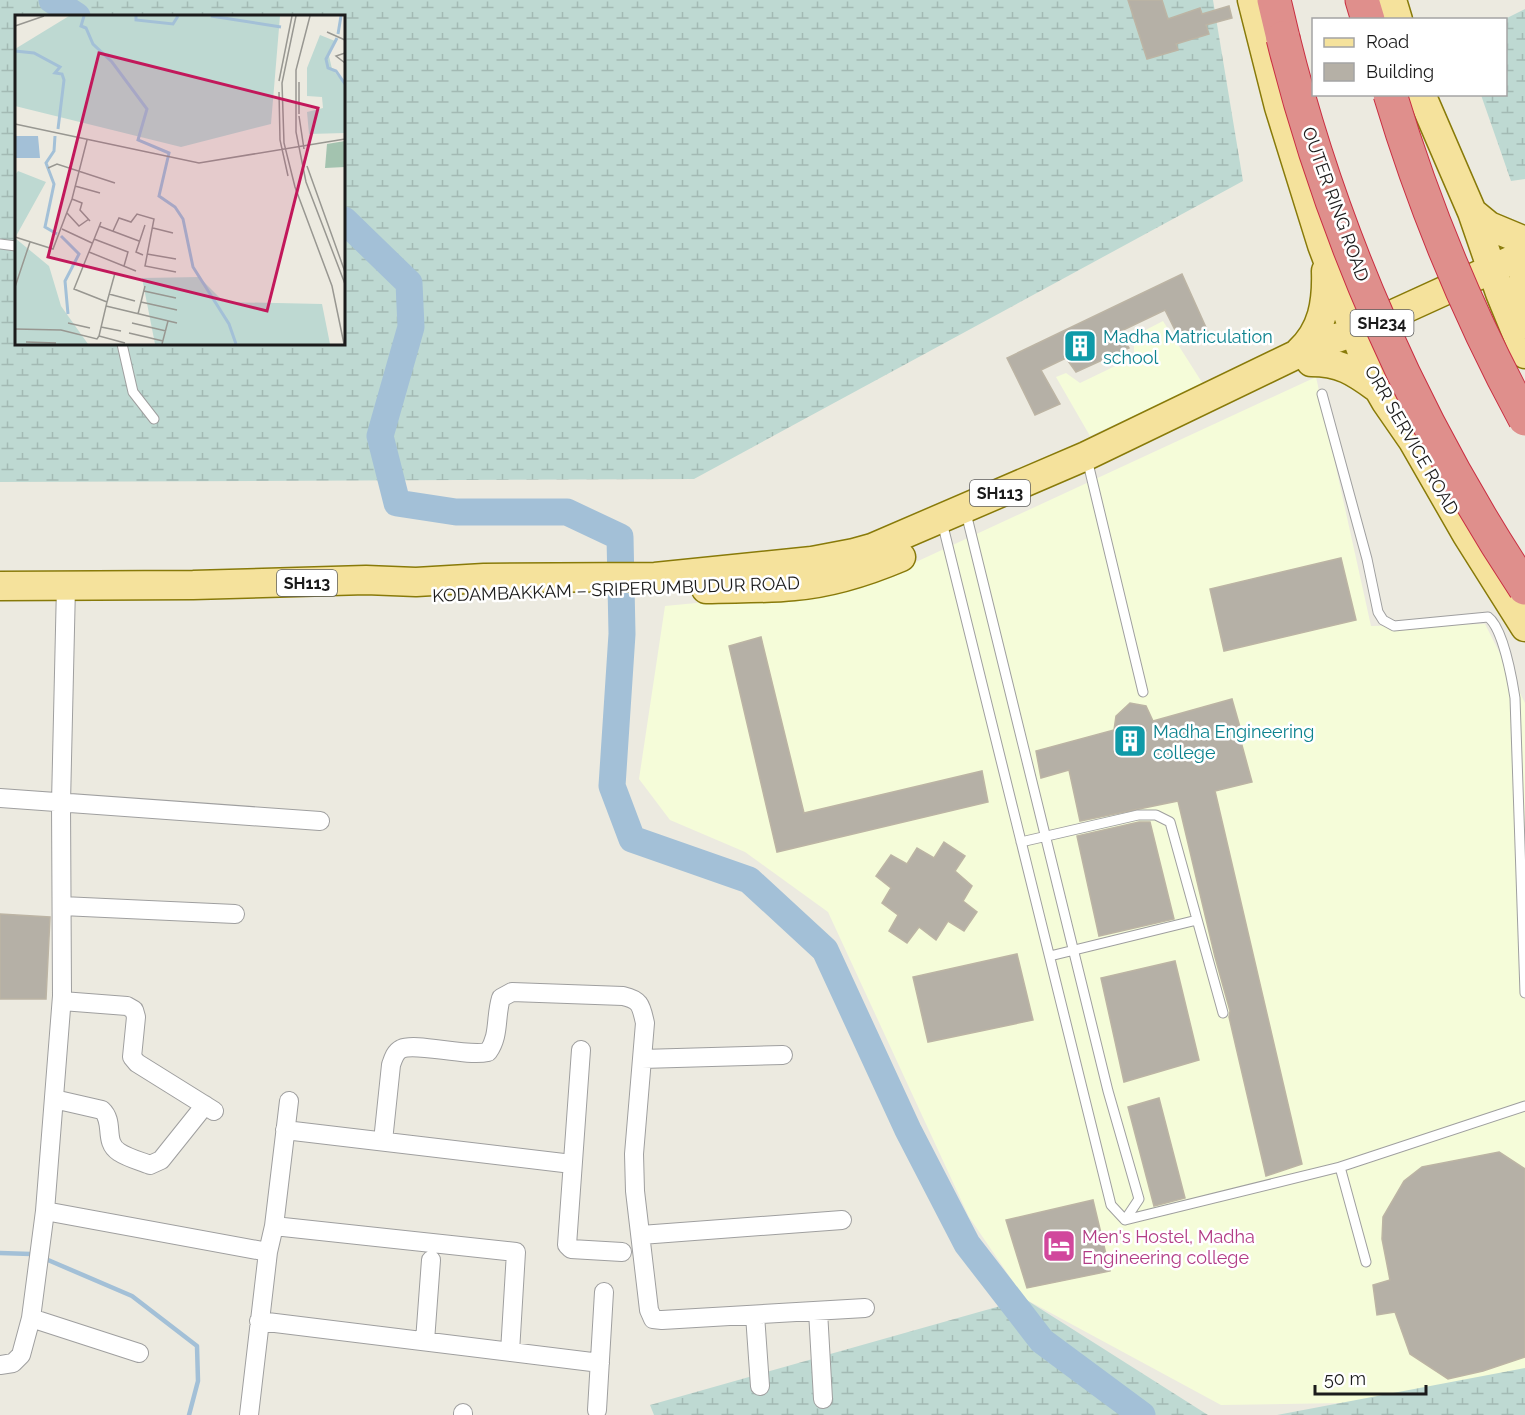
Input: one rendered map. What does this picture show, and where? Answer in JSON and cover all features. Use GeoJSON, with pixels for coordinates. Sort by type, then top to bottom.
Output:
{"type":"FeatureCollection","features":[{"type":"Feature","properties":{"kind":"highway","name":"OUTER RING ROAD"},"geometry":{"type":"LineString","coordinates":[[1274,0],[1311,137],[1335,210],[1364,283],[1406,377],[1455,471],[1525,588]]}},
{"type":"Feature","properties":{"kind":"highway"},"geometry":{"type":"LineString","coordinates":[[1391,96],[1421,190],[1452,266],[1496,364],[1525,419]]}},
{"type":"Feature","properties":{"kind":"main road"},"geometry":{"type":"LineString","coordinates":[[1238,0],[1248,41],[1281,111]]}},
{"type":"Feature","properties":{"kind":"main road","name":"ORR SERVICE ROAD"},"geometry":{"type":"LineString","coordinates":[[1252,0],[1281,111],[1325,255],[1377,388],[1413,441],[1467,535],[1525,627]]}},
{"type":"Feature","properties":{"kind":"main road"},"geometry":{"type":"LineString","coordinates":[[1406,0],[1409,18]]}},
{"type":"Feature","properties":{"kind":"main road"},"geometry":{"type":"LineString","coordinates":[[1371,6],[1394,18]]}},
{"type":"Feature","properties":{"kind":"main road"},"geometry":{"type":"LineString","coordinates":[[1422,96],[1472,212],[1491,269],[1522,347]]}},
{"type":"Feature","properties":{"kind":"main road"},"geometry":{"type":"LineString","coordinates":[[1472,212],[1489,226],[1525,241]]}},
{"type":"Feature","properties":{"kind":"main road","name":"KODAMBAKKAM – SRIPERUMBUDUR ROAD"},"geometry":{"type":"LineString","coordinates":[[0,586],[65,593],[191,598],[348,600],[620,584],[796,586],[820,583],[879,567],[955,522],[1088,462],[1303,358],[1335,338],[1354,332],[1525,254]]}},
{"type":"Feature","properties":{"kind":"main road"},"geometry":{"type":"LineString","coordinates":[[1325,255],[1326,299],[1321,321],[1307,345],[1303,358],[1348,369],[1377,388]]}},
{"type":"Feature","properties":{"kind":"main road"},"geometry":{"type":"LineString","coordinates":[[1522,347],[1515,322],[1517,302],[1525,274]]}},
{"type":"Feature","properties":{"kind":"main road","name":"KODAMBAKKAM – SRIPERUMBUDUR ROAD"},"geometry":{"type":"LineString","coordinates":[[0,600],[65,593]]}},
{"type":"Feature","properties":{"kind":"street"},"geometry":{"type":"LineString","coordinates":[[0,1365],[13,1363],[21,1355],[31,1318],[45,1211],[62,1001],[61,803],[65,593]]}},
{"type":"Feature","properties":{"kind":"street"},"geometry":{"type":"LineString","coordinates":[[0,798],[320,821]]}},
{"type":"Feature","properties":{"kind":"street"},"geometry":{"type":"LineString","coordinates":[[62,906],[235,914]]}},
{"type":"Feature","properties":{"kind":"street"},"geometry":{"type":"LineString","coordinates":[[384,1142],[391,1065],[393,1056],[401,1049],[412,1047],[476,1054],[488,1052],[495,1041],[501,998],[512,992],[634,998],[642,1007],[645,1023],[634,1154],[635,1191],[649,1310],[653,1319],[865,1308]]}},
{"type":"Feature","properties":{"kind":"street"},"geometry":{"type":"LineString","coordinates":[[54,1099],[102,1110],[106,1113],[110,1123],[109,1139],[118,1152],[150,1166],[161,1160],[210,1108],[137,1063],[132,1057],[136,1017],[134,1010],[127,1006],[62,1001]]}},
{"type":"Feature","properties":{"kind":"street"},"geometry":{"type":"LineString","coordinates":[[581,1050],[567,1245],[571,1249],[622,1252]]}},
{"type":"Feature","properties":{"kind":"street"},"geometry":{"type":"LineString","coordinates":[[642,1059],[783,1055]]}},
{"type":"Feature","properties":{"kind":"street"},"geometry":{"type":"LineString","coordinates":[[249,1415],[268,1252],[274,1226],[290,1101]]}},
{"type":"Feature","properties":{"kind":"street"},"geometry":{"type":"LineString","coordinates":[[285,1130],[572,1164]]}},
{"type":"Feature","properties":{"kind":"street"},"geometry":{"type":"LineString","coordinates":[[45,1211],[268,1252]]}},
{"type":"Feature","properties":{"kind":"street"},"geometry":{"type":"LineString","coordinates":[[641,1235],[842,1220]]}},
{"type":"Feature","properties":{"kind":"street"},"geometry":{"type":"LineString","coordinates":[[274,1226],[516,1252],[510,1352]]}},
{"type":"Feature","properties":{"kind":"street"},"geometry":{"type":"LineString","coordinates":[[425,1341],[430,1260]]}},
{"type":"Feature","properties":{"kind":"street"},"geometry":{"type":"LineString","coordinates":[[597,1410],[604,1292]]}},
{"type":"Feature","properties":{"kind":"street"},"geometry":{"type":"LineString","coordinates":[[818,1311],[823,1399]]}},
{"type":"Feature","properties":{"kind":"street"},"geometry":{"type":"LineString","coordinates":[[755,1315],[760,1386]]}},
{"type":"Feature","properties":{"kind":"street"},"geometry":{"type":"LineString","coordinates":[[31,1318],[139,1353]]}},
{"type":"Feature","properties":{"kind":"street"},"geometry":{"type":"LineString","coordinates":[[259,1321],[600,1363]]}},
{"type":"Feature","properties":{"kind":"lane"},"geometry":{"type":"LineString","coordinates":[[0,244],[15,246]]}},
{"type":"Feature","properties":{"kind":"lane"},"geometry":{"type":"LineString","coordinates":[[122,345],[133,393],[154,418]]}},
{"type":"Feature","properties":{"kind":"lane"},"geometry":{"type":"LineString","coordinates":[[1322,394],[1367,559],[1378,612],[1383,620],[1394,626],[1488,617],[1495,626],[1510,668],[1515,698],[1525,993]]}},
{"type":"Feature","properties":{"kind":"lane"},"geometry":{"type":"LineString","coordinates":[[1088,462],[1143,693]]}},
{"type":"Feature","properties":{"kind":"lane"},"geometry":{"type":"LineString","coordinates":[[955,522],[1044,836],[1108,1091],[1139,1199],[1125,1220]]}},
{"type":"Feature","properties":{"kind":"lane"},"geometry":{"type":"LineString","coordinates":[[955,522],[1021,842],[1111,1205],[1125,1220]]}},
{"type":"Feature","properties":{"kind":"lane"},"geometry":{"type":"LineString","coordinates":[[1021,842],[1138,815],[1156,815],[1170,822],[1223,1013]]}},
{"type":"Feature","properties":{"kind":"lane"},"geometry":{"type":"LineString","coordinates":[[1050,956],[1197,920]]}},
{"type":"Feature","properties":{"kind":"lane"},"geometry":{"type":"LineString","coordinates":[[1125,1220],[1340,1167],[1525,1106]]}},
{"type":"Feature","properties":{"kind":"lane"},"geometry":{"type":"LineString","coordinates":[[1340,1167],[1366,1262]]}},
{"type":"Feature","properties":{"kind":"shaded area"},"geometry":{"type":"Polygon","coordinates":[[[1163,321],[1203,384],[1090,436],[1056,377],[1066,373],[1080,383],[1134,357],[1134,336],[1163,321]]]}},
{"type":"Feature","properties":{"kind":"shaded area"},"geometry":{"type":"Polygon","coordinates":[[[1316,377],[1371,626],[1485,624],[1525,703],[1525,1398],[1519,1400],[1221,1405],[1025,1299],[969,1217],[828,912],[745,852],[670,820],[639,779],[665,606],[862,587],[1316,377]]]}},
{"type":"Feature","properties":{"kind":"green space"},"geometry":{"type":"Polygon","coordinates":[[[0,0],[1213,0],[1243,181],[694,479],[0,482],[0,0]]]}},
{"type":"Feature","properties":{"kind":"green space"},"geometry":{"type":"Polygon","coordinates":[[[1525,9],[1525,179],[1511,181],[1481,96],[1507,96],[1507,18],[1525,9]]]}},
{"type":"Feature","properties":{"kind":"green space"},"geometry":{"type":"Polygon","coordinates":[[[1025,1299],[1208,1415],[654,1415],[650,1405],[1025,1299]]]}},
{"type":"Feature","properties":{"kind":"green space"},"geometry":{"type":"Polygon","coordinates":[[[1525,1368],[1525,1415],[1277,1415],[1525,1368]]]}},
{"type":"Feature","properties":{"kind":"building"},"geometry":{"type":"Polygon","coordinates":[[[1128,0],[1162,0],[1168,19],[1200,8],[1202,14],[1229,6],[1232,18],[1206,25],[1209,34],[1176,44],[1178,50],[1147,59],[1128,0]]]}},
{"type":"Feature","properties":{"kind":"building","name":"Madha Matriculation school"},"geometry":{"type":"Polygon","coordinates":[[[1182,274],[1208,332],[1182,344],[1165,310],[1119,332],[1129,348],[1076,372],[1066,358],[1041,370],[1060,404],[1035,415],[1007,358],[1182,274]]]}},
{"type":"Feature","properties":{"kind":"building"},"geometry":{"type":"Polygon","coordinates":[[[1341,558],[1356,620],[1224,651],[1210,589],[1341,558]]]}},
{"type":"Feature","properties":{"kind":"building"},"geometry":{"type":"Polygon","coordinates":[[[761,637],[804,813],[982,771],[988,802],[777,852],[729,646],[761,637]]]}},
{"type":"Feature","properties":{"kind":"building"},"geometry":{"type":"Polygon","coordinates":[[[1232,699],[1252,782],[1215,791],[1302,1164],[1266,1176],[1229,1017],[1230,1011],[1178,801],[1080,821],[1069,770],[1041,778],[1036,751],[1114,730],[1116,716],[1130,703],[1146,706],[1153,721],[1232,699]]]}},
{"type":"Feature","properties":{"kind":"building"},"geometry":{"type":"Polygon","coordinates":[[[1139,822],[1150,822],[1174,919],[1099,936],[1077,836],[1139,822]]]}},
{"type":"Feature","properties":{"kind":"building"},"geometry":{"type":"Polygon","coordinates":[[[944,842],[965,856],[955,871],[972,886],[963,901],[977,912],[964,931],[948,921],[936,940],[919,927],[907,943],[889,931],[898,915],[882,903],[891,888],[876,876],[891,855],[907,864],[917,848],[934,858],[944,842]]]}},
{"type":"Feature","properties":{"kind":"building"},"geometry":{"type":"Polygon","coordinates":[[[0,914],[50,917],[46,999],[0,999],[0,914]]]}},
{"type":"Feature","properties":{"kind":"building"},"geometry":{"type":"Polygon","coordinates":[[[1017,954],[1033,1020],[928,1042],[913,977],[1017,954]]]}},
{"type":"Feature","properties":{"kind":"building"},"geometry":{"type":"Polygon","coordinates":[[[1175,961],[1199,1060],[1124,1082],[1101,978],[1175,961]]]}},
{"type":"Feature","properties":{"kind":"building"},"geometry":{"type":"Polygon","coordinates":[[[1159,1098],[1185,1198],[1154,1206],[1128,1107],[1159,1098]]]}},
{"type":"Feature","properties":{"kind":"building"},"geometry":{"type":"Polygon","coordinates":[[[1499,1152],[1525,1169],[1525,1357],[1483,1371],[1448,1379],[1410,1354],[1395,1312],[1377,1315],[1373,1285],[1390,1280],[1382,1239],[1383,1217],[1404,1181],[1422,1167],[1499,1152]]]}},
{"type":"Feature","properties":{"kind":"building","name":"Men's Hostel, Madha Engineering college"},"geometry":{"type":"Polygon","coordinates":[[[1093,1200],[1110,1271],[1027,1288],[1006,1220],[1093,1200]]]}},
{"type":"Feature","properties":{"kind":"waterway"},"geometry":{"type":"LineString","coordinates":[[52,0],[75,15]]}},
{"type":"Feature","properties":{"kind":"waterway"},"geometry":{"type":"LineString","coordinates":[[345,221],[409,283],[411,327],[380,436],[397,503],[456,512],[567,512],[620,537],[622,634],[612,786],[632,839],[749,880],[825,950],[908,1130],[967,1244],[1042,1341],[1142,1415]]}},
{"type":"Feature","properties":{"kind":"waterway"},"geometry":{"type":"LineString","coordinates":[[0,1253],[31,1254]]}},
{"type":"Feature","properties":{"kind":"waterway"},"geometry":{"type":"LineString","coordinates":[[48,1260],[132,1296],[197,1346],[198,1381],[189,1415]]}},
{"type":"Feature","properties":{"kind":"place","name":"Madha Matriculation school"},"geometry":{"type":"Point","coordinates":[1080,346]}},
{"type":"Feature","properties":{"kind":"place","name":"Madha Engineering college"},"geometry":{"type":"Point","coordinates":[1130,741]}},
{"type":"Feature","properties":{"kind":"place","name":"Men's Hostel, Madha Engineering college"},"geometry":{"type":"Point","coordinates":[1059,1246]}}]}
